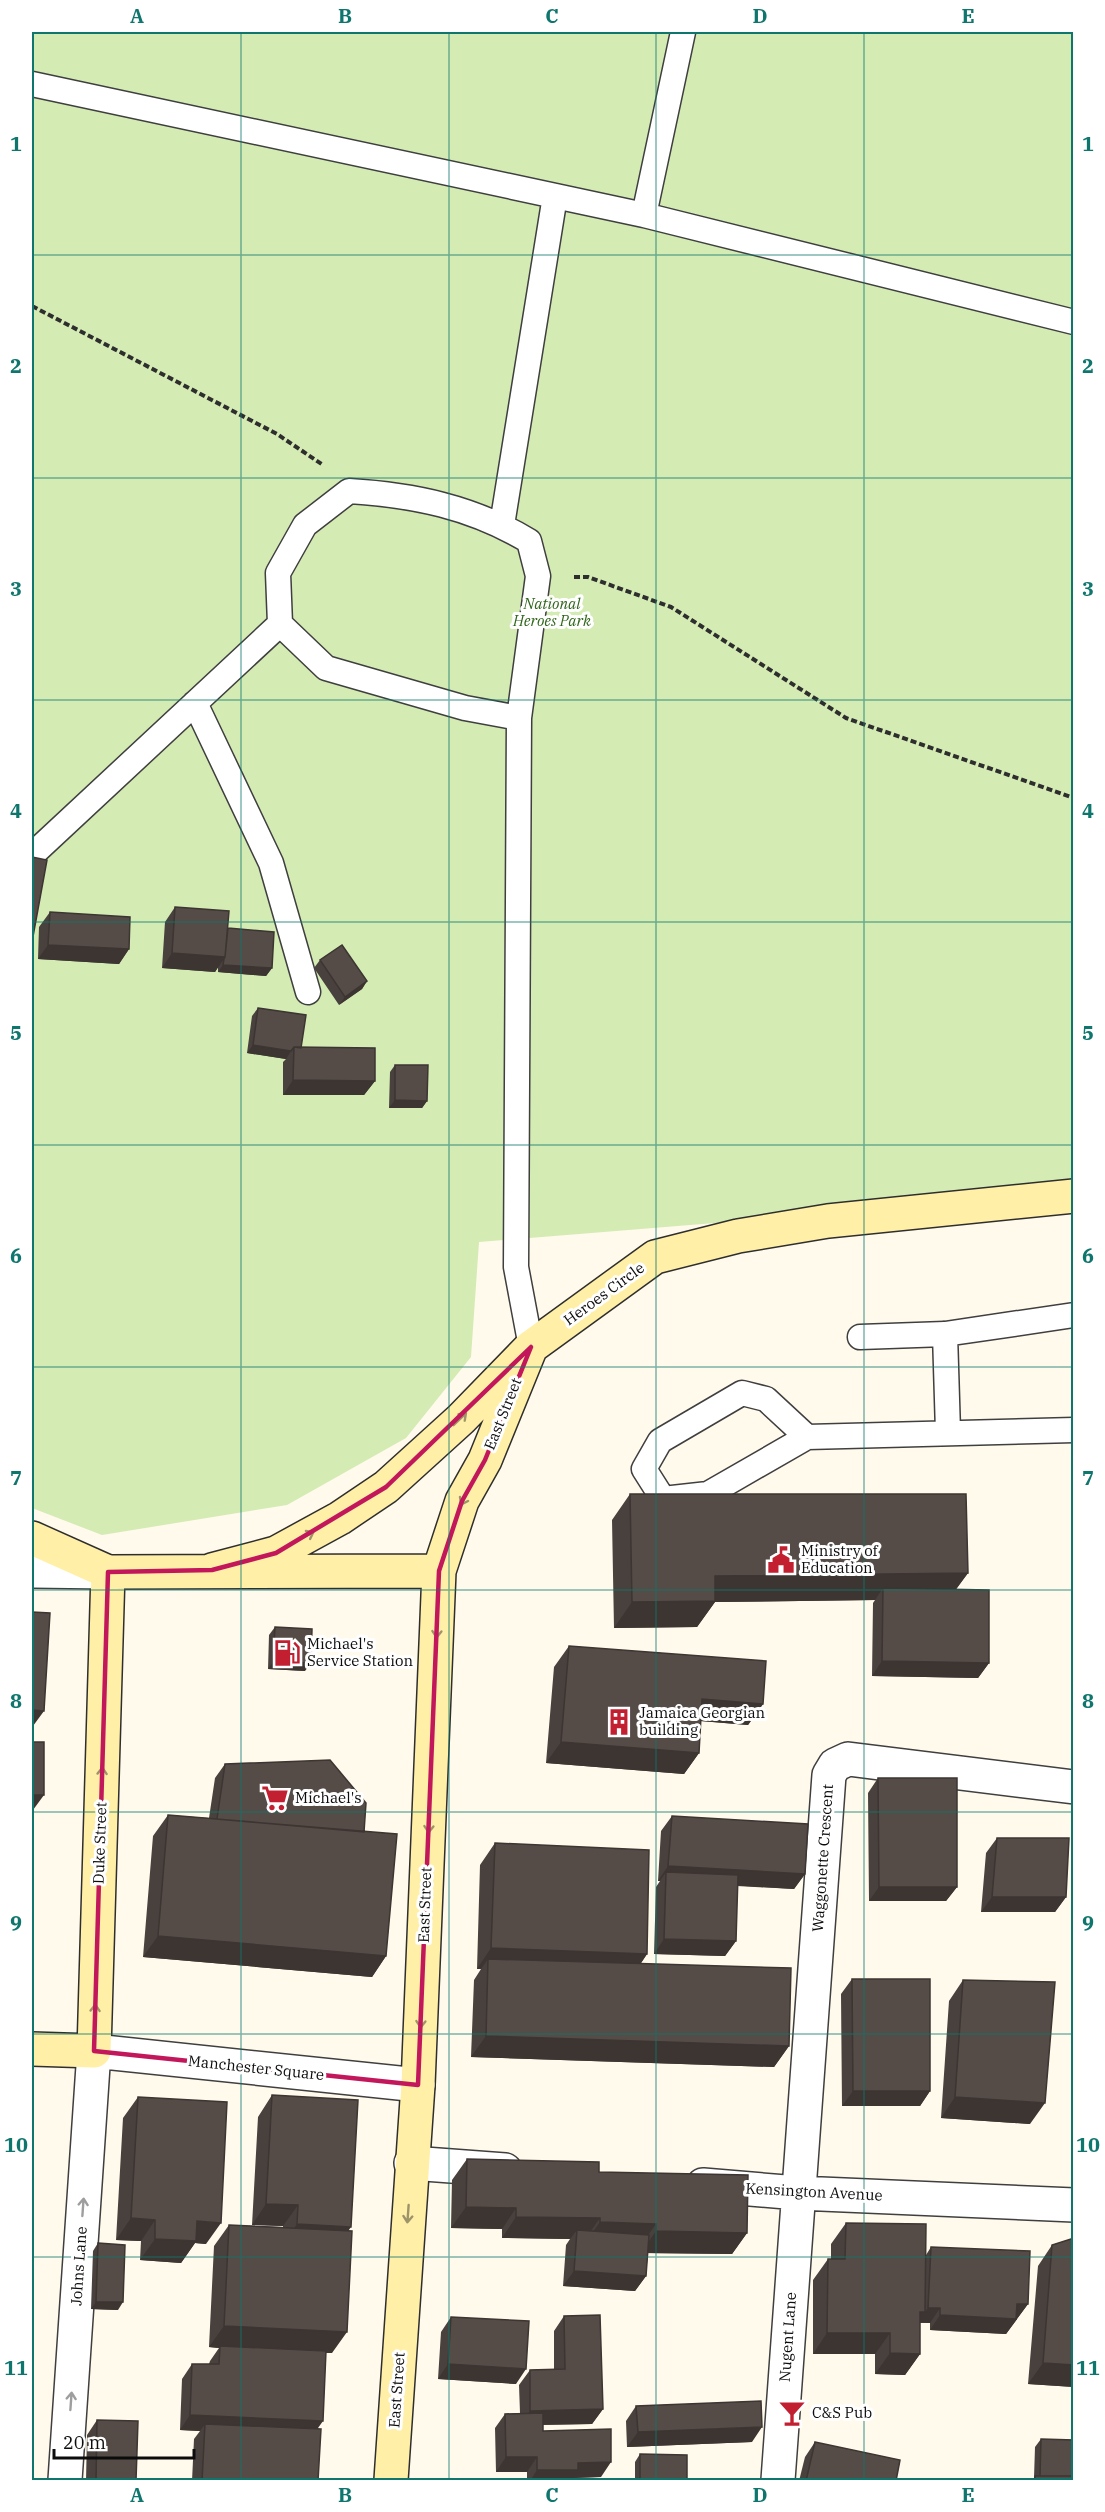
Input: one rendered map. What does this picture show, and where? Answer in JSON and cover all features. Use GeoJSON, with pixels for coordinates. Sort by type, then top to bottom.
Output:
{"type":"FeatureCollection","features":[{"type":"Feature","properties":{"kind":"main road","name":"Heroes Circle"},"geometry":{"type":"LineString","coordinates":[[212,1570],[276,1553],[349,1512],[386,1486],[461,1419],[523,1356],[655,1257],[738,1236],[828,1221],[1074,1196]]}},
{"type":"Feature","properties":{"kind":"main road","name":"East Street"},"geometry":{"type":"LineString","coordinates":[[391,2481],[418,2085],[439,1571],[462,1501],[485,1460],[523,1356]]}},
{"type":"Feature","properties":{"kind":"main road","name":"Heroes Circle"},"geometry":{"type":"LineString","coordinates":[[32,1538],[108,1572],[439,1571]]}},
{"type":"Feature","properties":{"kind":"main road","name":"Duke Street"},"geometry":{"type":"LineString","coordinates":[[94,2051],[108,1572]]}},
{"type":"Feature","properties":{"kind":"main road"},"geometry":{"type":"LineString","coordinates":[[32,2049],[94,2051]]}},
{"type":"Feature","properties":{"kind":"street"},"geometry":{"type":"LineString","coordinates":[[32,1571],[108,1572]]}},
{"type":"Feature","properties":{"kind":"street","name":"Waggonette Crescent"},"geometry":{"type":"LineString","coordinates":[[798,2193],[829,1775],[836,1765],[848,1759],[1074,1787]]}},
{"type":"Feature","properties":{"kind":"street","name":"Manchester Square"},"geometry":{"type":"LineString","coordinates":[[94,2051],[418,2085]]}},
{"type":"Feature","properties":{"kind":"street","name":"Johns Lane"},"geometry":{"type":"LineString","coordinates":[[65,2481],[94,2051]]}},
{"type":"Feature","properties":{"kind":"street"},"geometry":{"type":"LineString","coordinates":[[411,2163],[540,2173]]}},
{"type":"Feature","properties":{"kind":"street","name":"Kensington Avenue"},"geometry":{"type":"LineString","coordinates":[[669,2183],[798,2193],[1074,2205]]}},
{"type":"Feature","properties":{"kind":"street","name":"Nugent Lane"},"geometry":{"type":"LineString","coordinates":[[778,2481],[798,2193]]}},
{"type":"Feature","properties":{"kind":"lane"},"geometry":{"type":"LineString","coordinates":[[644,215],[683,32]]}},
{"type":"Feature","properties":{"kind":"lane"},"geometry":{"type":"LineString","coordinates":[[32,84],[644,215],[1074,322]]}},
{"type":"Feature","properties":{"kind":"lane"},"geometry":{"type":"LineString","coordinates":[[502,525],[555,196]]}},
{"type":"Feature","properties":{"kind":"lane"},"geometry":{"type":"LineString","coordinates":[[519,718],[465,708],[326,668],[280,624],[278,573],[305,525],[349,492],[398,494],[455,508],[502,525],[529,541],[538,576],[519,718],[516,1267],[523,1356]]}},
{"type":"Feature","properties":{"kind":"lane"},"geometry":{"type":"LineString","coordinates":[[32,855],[280,624]]}},
{"type":"Feature","properties":{"kind":"lane"},"geometry":{"type":"LineString","coordinates":[[195,703],[271,863],[308,992]]}},
{"type":"Feature","properties":{"kind":"lane"},"geometry":{"type":"LineString","coordinates":[[860,1337],[945,1334],[1074,1315]]}},
{"type":"Feature","properties":{"kind":"lane"},"geometry":{"type":"LineString","coordinates":[[945,1334],[948,1432]]}},
{"type":"Feature","properties":{"kind":"lane"},"geometry":{"type":"LineString","coordinates":[[807,1437],[766,1399],[742,1393],[660,1441],[644,1469],[663,1499],[708,1494],[807,1437],[1074,1430]]}},
{"type":"Feature","properties":{"kind":"path"},"geometry":{"type":"LineString","coordinates":[[32,306],[277,434],[319,462],[349,492]]}},
{"type":"Feature","properties":{"kind":"path"},"geometry":{"type":"LineString","coordinates":[[538,576],[588,577],[672,607],[846,718],[1074,798]]}},
{"type":"Feature","properties":{"kind":"highlighted area"},"geometry":{"type":"Polygon","coordinates":[[[531,1347],[485,1460],[462,1501],[439,1571],[418,2085],[94,2051],[108,1572],[212,1570],[276,1553],[386,1487],[531,1347]]]}},
{"type":"Feature","properties":{"kind":"green space","name":"National Heroes Park"},"geometry":{"type":"Polygon","coordinates":[[[32,32],[1073,32],[1073,1194],[479,1242],[471,1357],[406,1438],[287,1505],[102,1535],[32,1508],[32,32]]]}},
{"type":"Feature","properties":{"kind":"building"},"geometry":{"type":"Polygon","coordinates":[[[32,857],[47,860],[32,942],[32,857]]]}},
{"type":"Feature","properties":{"kind":"building"},"geometry":{"type":"Polygon","coordinates":[[[175,907],[229,911],[225,957],[172,953],[175,907]]]}},
{"type":"Feature","properties":{"kind":"building"},"geometry":{"type":"Polygon","coordinates":[[[50,912],[130,917],[129,949],[48,945],[50,912]]]}},
{"type":"Feature","properties":{"kind":"building"},"geometry":{"type":"Polygon","coordinates":[[[228,928],[274,932],[272,968],[223,965],[228,928]]]}},
{"type":"Feature","properties":{"kind":"building"},"geometry":{"type":"Polygon","coordinates":[[[342,945],[367,981],[345,997],[320,960],[342,945]]]}},
{"type":"Feature","properties":{"kind":"building"},"geometry":{"type":"Polygon","coordinates":[[[258,1008],[306,1015],[301,1048],[294,1047],[291,1051],[253,1045],[258,1008]]]}},
{"type":"Feature","properties":{"kind":"building"},"geometry":{"type":"Polygon","coordinates":[[[294,1047],[375,1048],[375,1081],[293,1080],[294,1047]]]}},
{"type":"Feature","properties":{"kind":"building"},"geometry":{"type":"Polygon","coordinates":[[[395,1065],[428,1065],[427,1101],[395,1100],[395,1065]]]}},
{"type":"Feature","properties":{"kind":"building","name":"Ministry of Education"},"geometry":{"type":"Polygon","coordinates":[[[630,1494],[966,1494],[968,1573],[715,1576],[715,1601],[632,1602],[630,1494]]]}},
{"type":"Feature","properties":{"kind":"building"},"geometry":{"type":"Polygon","coordinates":[[[883,1588],[989,1590],[989,1663],[882,1661],[883,1588]]]}},
{"type":"Feature","properties":{"kind":"building"},"geometry":{"type":"Polygon","coordinates":[[[32,1612],[50,1613],[44,1711],[32,1710],[32,1612]]]}},
{"type":"Feature","properties":{"kind":"building","name":"Michael's Service Station"},"geometry":{"type":"Polygon","coordinates":[[[275,1627],[312,1629],[311,1663],[273,1662],[275,1627]]]}},
{"type":"Feature","properties":{"kind":"building","name":"Jamaica Georgian building"},"geometry":{"type":"Polygon","coordinates":[[[569,1646],[766,1661],[763,1704],[702,1699],[699,1753],[561,1742],[569,1646]]]}},
{"type":"Feature","properties":{"kind":"building"},"geometry":{"type":"Polygon","coordinates":[[[32,1742],[44,1742],[44,1795],[32,1795],[32,1742]]]}},
{"type":"Feature","properties":{"kind":"building","name":"Michael's"},"geometry":{"type":"Polygon","coordinates":[[[330,1760],[366,1803],[364,1832],[217,1819],[225,1764],[330,1760]]]}},
{"type":"Feature","properties":{"kind":"building"},"geometry":{"type":"Polygon","coordinates":[[[878,1778],[957,1778],[957,1887],[879,1887],[878,1778]]]}},
{"type":"Feature","properties":{"kind":"building"},"geometry":{"type":"Polygon","coordinates":[[[168,1815],[397,1834],[386,1956],[158,1936],[168,1815]]]}},
{"type":"Feature","properties":{"kind":"building"},"geometry":{"type":"Polygon","coordinates":[[[672,1816],[808,1824],[805,1874],[668,1866],[672,1816]]]}},
{"type":"Feature","properties":{"kind":"building"},"geometry":{"type":"Polygon","coordinates":[[[997,1838],[1069,1838],[1066,1897],[992,1897],[997,1838]]]}},
{"type":"Feature","properties":{"kind":"building"},"geometry":{"type":"Polygon","coordinates":[[[495,1843],[649,1850],[647,1954],[491,1948],[495,1843]]]}},
{"type":"Feature","properties":{"kind":"building"},"geometry":{"type":"Polygon","coordinates":[[[666,1872],[738,1875],[736,1941],[664,1939],[666,1872]]]}},
{"type":"Feature","properties":{"kind":"building"},"geometry":{"type":"Polygon","coordinates":[[[488,1959],[791,1968],[789,2046],[486,2036],[488,1959]]]}},
{"type":"Feature","properties":{"kind":"building"},"geometry":{"type":"Polygon","coordinates":[[[852,1979],[930,1979],[930,2091],[853,2091],[852,1979]]]}},
{"type":"Feature","properties":{"kind":"building"},"geometry":{"type":"Polygon","coordinates":[[[963,1980],[1055,1982],[1045,2103],[955,2097],[963,1980]]]}},
{"type":"Feature","properties":{"kind":"building"},"geometry":{"type":"Polygon","coordinates":[[[272,2095],[358,2100],[351,2227],[297,2224],[298,2205],[266,2204],[272,2095]]]}},
{"type":"Feature","properties":{"kind":"building"},"geometry":{"type":"Polygon","coordinates":[[[138,2097],[227,2102],[221,2223],[197,2221],[196,2241],[155,2239],[155,2220],[131,2218],[138,2097]]]}},
{"type":"Feature","properties":{"kind":"building"},"geometry":{"type":"Polygon","coordinates":[[[467,2159],[599,2162],[599,2172],[748,2175],[747,2233],[656,2231],[656,2224],[600,2222],[600,2218],[516,2217],[516,2208],[466,2207],[467,2159]]]}},
{"type":"Feature","properties":{"kind":"building"},"geometry":{"type":"Polygon","coordinates":[[[846,2223],[926,2224],[925,2312],[920,2312],[920,2354],[890,2353],[890,2333],[827,2333],[828,2259],[845,2259],[846,2223]]]}},
{"type":"Feature","properties":{"kind":"building"},"geometry":{"type":"Polygon","coordinates":[[[229,2225],[352,2231],[347,2332],[224,2326],[229,2225]]]}},
{"type":"Feature","properties":{"kind":"building"},"geometry":{"type":"Polygon","coordinates":[[[577,2230],[649,2235],[646,2276],[574,2271],[577,2230]]]}},
{"type":"Feature","properties":{"kind":"building"},"geometry":{"type":"Polygon","coordinates":[[[1074,2238],[1074,2365],[1043,2363],[1052,2245],[1074,2238]]]}},
{"type":"Feature","properties":{"kind":"building"},"geometry":{"type":"Polygon","coordinates":[[[98,2243],[125,2245],[123,2302],[96,2302],[98,2243]]]}},
{"type":"Feature","properties":{"kind":"building"},"geometry":{"type":"Polygon","coordinates":[[[931,2247],[1030,2251],[1028,2304],[1017,2304],[1016,2319],[940,2315],[940,2308],[928,2308],[931,2247]]]}},
{"type":"Feature","properties":{"kind":"building"},"geometry":{"type":"Polygon","coordinates":[[[600,2315],[603,2409],[530,2411],[530,2370],[565,2369],[564,2316],[600,2315]]]}},
{"type":"Feature","properties":{"kind":"building"},"geometry":{"type":"Polygon","coordinates":[[[451,2317],[529,2321],[526,2369],[448,2364],[451,2317]]]}},
{"type":"Feature","properties":{"kind":"building"},"geometry":{"type":"Polygon","coordinates":[[[220,2346],[326,2351],[323,2421],[190,2415],[192,2364],[219,2364],[220,2346]]]}},
{"type":"Feature","properties":{"kind":"building"},"geometry":{"type":"Polygon","coordinates":[[[761,2401],[762,2427],[638,2432],[636,2406],[761,2401]]]}},
{"type":"Feature","properties":{"kind":"building"},"geometry":{"type":"Polygon","coordinates":[[[543,2413],[543,2431],[611,2429],[611,2462],[578,2463],[578,2470],[537,2470],[537,2457],[506,2457],[505,2414],[543,2413]]]}},
{"type":"Feature","properties":{"kind":"building"},"geometry":{"type":"Polygon","coordinates":[[[97,2420],[138,2421],[136,2481],[96,2481],[97,2420]]]}},
{"type":"Feature","properties":{"kind":"building"},"geometry":{"type":"Polygon","coordinates":[[[205,2424],[321,2429],[318,2481],[202,2481],[205,2424]]]}},
{"type":"Feature","properties":{"kind":"building"},"geometry":{"type":"Polygon","coordinates":[[[1041,2439],[1074,2440],[1074,2476],[1040,2476],[1041,2439]]]}},
{"type":"Feature","properties":{"kind":"building"},"geometry":{"type":"Polygon","coordinates":[[[815,2442],[900,2460],[896,2481],[806,2481],[815,2442]]]}},
{"type":"Feature","properties":{"kind":"building"},"geometry":{"type":"Polygon","coordinates":[[[640,2454],[687,2455],[687,2481],[640,2481],[640,2454]]]}},
{"type":"Feature","properties":{"kind":"building"},"geometry":{"type":"Polygon","coordinates":[[[1035,2476],[1074,2476],[1074,2481],[1035,2481],[1035,2476]]]}},
{"type":"Feature","properties":{"kind":"place","name":"Ministry of Education"},"geometry":{"type":"Point","coordinates":[781,1560]}},
{"type":"Feature","properties":{"kind":"place","name":"Michael's Service Station"},"geometry":{"type":"Point","coordinates":[287,1653]}},
{"type":"Feature","properties":{"kind":"place","name":"Jamaica Georgian building"},"geometry":{"type":"Point","coordinates":[619,1722]}},
{"type":"Feature","properties":{"kind":"place","name":"Michael's"},"geometry":{"type":"Point","coordinates":[275,1798]}},
{"type":"Feature","properties":{"kind":"place","name":"C&S Pub"},"geometry":{"type":"Point","coordinates":[792,2413]}}]}
